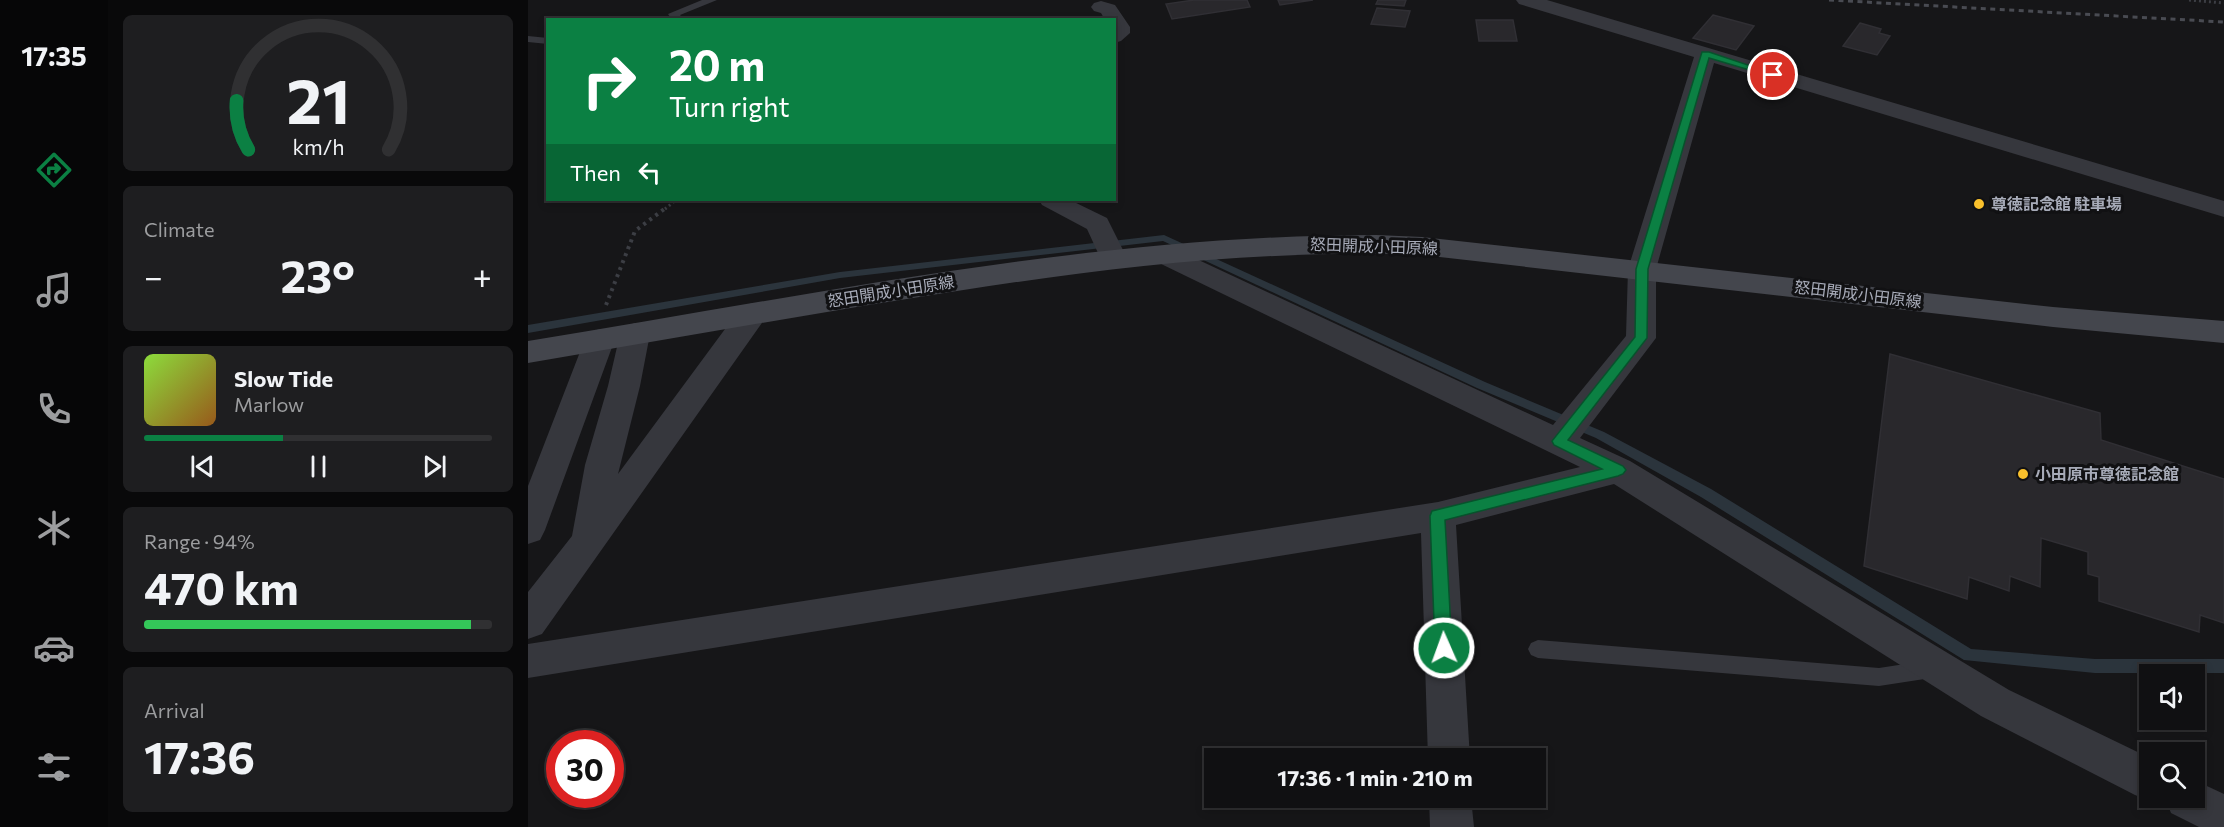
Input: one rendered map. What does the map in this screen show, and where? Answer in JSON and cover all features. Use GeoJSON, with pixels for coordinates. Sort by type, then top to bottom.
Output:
{"type":"FeatureCollection","features":[{"type":"Feature","properties":{"kind":"main road","name":"怒田開成小田原線"},"geometry":{"type":"LineString","coordinates":[[528,352],[891,291],[1114,260],[1296,245],[1380,243],[1642,269],[2053,317],[2224,332]]}},
{"type":"Feature","properties":{"kind":"street"},"geometry":{"type":"LineString","coordinates":[[1526,0],[2224,209]]}},
{"type":"Feature","properties":{"kind":"street"},"geometry":{"type":"LineString","coordinates":[[1101,7],[1108,9],[1114,18]]}},
{"type":"Feature","properties":{"kind":"street"},"geometry":{"type":"LineString","coordinates":[[1116,21],[1120,27],[1120,33],[1116,36]]}},
{"type":"Feature","properties":{"kind":"street"},"geometry":{"type":"LineString","coordinates":[[1559,441],[1641,338],[1642,269],[1706,54]]}},
{"type":"Feature","properties":{"kind":"street"},"geometry":{"type":"LineString","coordinates":[[1053,201],[1098,224],[1114,260]]}},
{"type":"Feature","properties":{"kind":"street"},"geometry":{"type":"LineString","coordinates":[[1165,255],[1618,470],[1995,703],[2139,775]]}},
{"type":"Feature","properties":{"kind":"street"},"geometry":{"type":"LineString","coordinates":[[528,622],[753,313]]}},
{"type":"Feature","properties":{"kind":"street"},"geometry":{"type":"LineString","coordinates":[[587,544],[602,465],[624,386],[635,334]]}},
{"type":"Feature","properties":{"kind":"street"},"geometry":{"type":"LineString","coordinates":[[528,530],[535,493],[596,341]]}},
{"type":"Feature","properties":{"kind":"street"},"geometry":{"type":"LineString","coordinates":[[528,661],[1438,516],[1618,470]]}},
{"type":"Feature","properties":{"kind":"street"},"geometry":{"type":"LineString","coordinates":[[1438,516],[1449,748]]}},
{"type":"Feature","properties":{"kind":"street"},"geometry":{"type":"LineString","coordinates":[[1451,808],[1452,827]]}},
{"type":"Feature","properties":{"kind":"street"},"geometry":{"type":"LineString","coordinates":[[2205,808],[2224,817]]}},
{"type":"Feature","properties":{"kind":"lane"},"geometry":{"type":"LineString","coordinates":[[677,18],[673,14],[712,0]]}},
{"type":"Feature","properties":{"kind":"lane"},"geometry":{"type":"LineString","coordinates":[[528,39],[546,41]]}},
{"type":"Feature","properties":{"kind":"lane"},"geometry":{"type":"LineString","coordinates":[[1538,649],[1879,677],[1937,668]]}},
{"type":"Feature","properties":{"kind":"path"},"geometry":{"type":"LineString","coordinates":[[2189,0],[2224,3]]}},
{"type":"Feature","properties":{"kind":"path"},"geometry":{"type":"LineString","coordinates":[[596,341],[635,231],[675,201]]}},
{"type":"Feature","properties":{"kind":"building"},"geometry":{"type":"Polygon","coordinates":[[[1194,0],[1247,0],[1250,7],[1172,19],[1166,4],[1194,0]]]}},
{"type":"Feature","properties":{"kind":"building"},"geometry":{"type":"Polygon","coordinates":[[[1278,0],[1313,0],[1280,5],[1278,0]]]}},
{"type":"Feature","properties":{"kind":"building"},"geometry":{"type":"Polygon","coordinates":[[[1378,0],[1406,0],[1404,6],[1376,4],[1378,0]]]}},
{"type":"Feature","properties":{"kind":"building"},"geometry":{"type":"Polygon","coordinates":[[[1377,8],[1410,11],[1405,27],[1371,24],[1377,8]]]}},
{"type":"Feature","properties":{"kind":"building"},"geometry":{"type":"Polygon","coordinates":[[[1713,15],[1754,26],[1736,50],[1693,38],[1713,15]]]}},
{"type":"Feature","properties":{"kind":"building"},"geometry":{"type":"Polygon","coordinates":[[[1476,20],[1513,20],[1517,41],[1479,41],[1476,20]]]}},
{"type":"Feature","properties":{"kind":"building"},"geometry":{"type":"Polygon","coordinates":[[[1860,23],[1881,29],[1879,33],[1890,36],[1877,55],[1843,46],[1860,23]]]}},
{"type":"Feature","properties":{"kind":"building"},"geometry":{"type":"Polygon","coordinates":[[[1890,354],[2100,413],[2101,440],[2224,479],[2224,623],[2200,615],[2199,632],[2099,601],[2099,577],[2088,574],[2088,552],[2041,538],[2040,587],[2010,576],[2009,591],[1969,577],[1967,599],[1864,566],[1890,354]]]}},
{"type":"Feature","properties":{"kind":"waterway"},"geometry":{"type":"LineString","coordinates":[[528,329],[840,275],[1164,238],[1481,385],[1600,435],[1706,493],[1969,655],[2095,666],[2224,666]]}},
{"type":"Feature","properties":{"kind":"railway"},"geometry":{"type":"LineString","coordinates":[[1829,0],[2224,22]]}},
{"type":"Feature","properties":{"kind":"place","name":"尊徳記念館 駐車場"},"geometry":{"type":"Point","coordinates":[1979,204]}},
{"type":"Feature","properties":{"kind":"place","name":"小田原市尊徳記念館"},"geometry":{"type":"Point","coordinates":[2023,474]}},
{"type":"Feature","properties":{"kind":"route"},"geometry":{"type":"LineString","coordinates":[[1444,648],[1438,516],[1618,470],[1559,441],[1641,338],[1642,269],[1706,54],[1773,75]]}}]}
